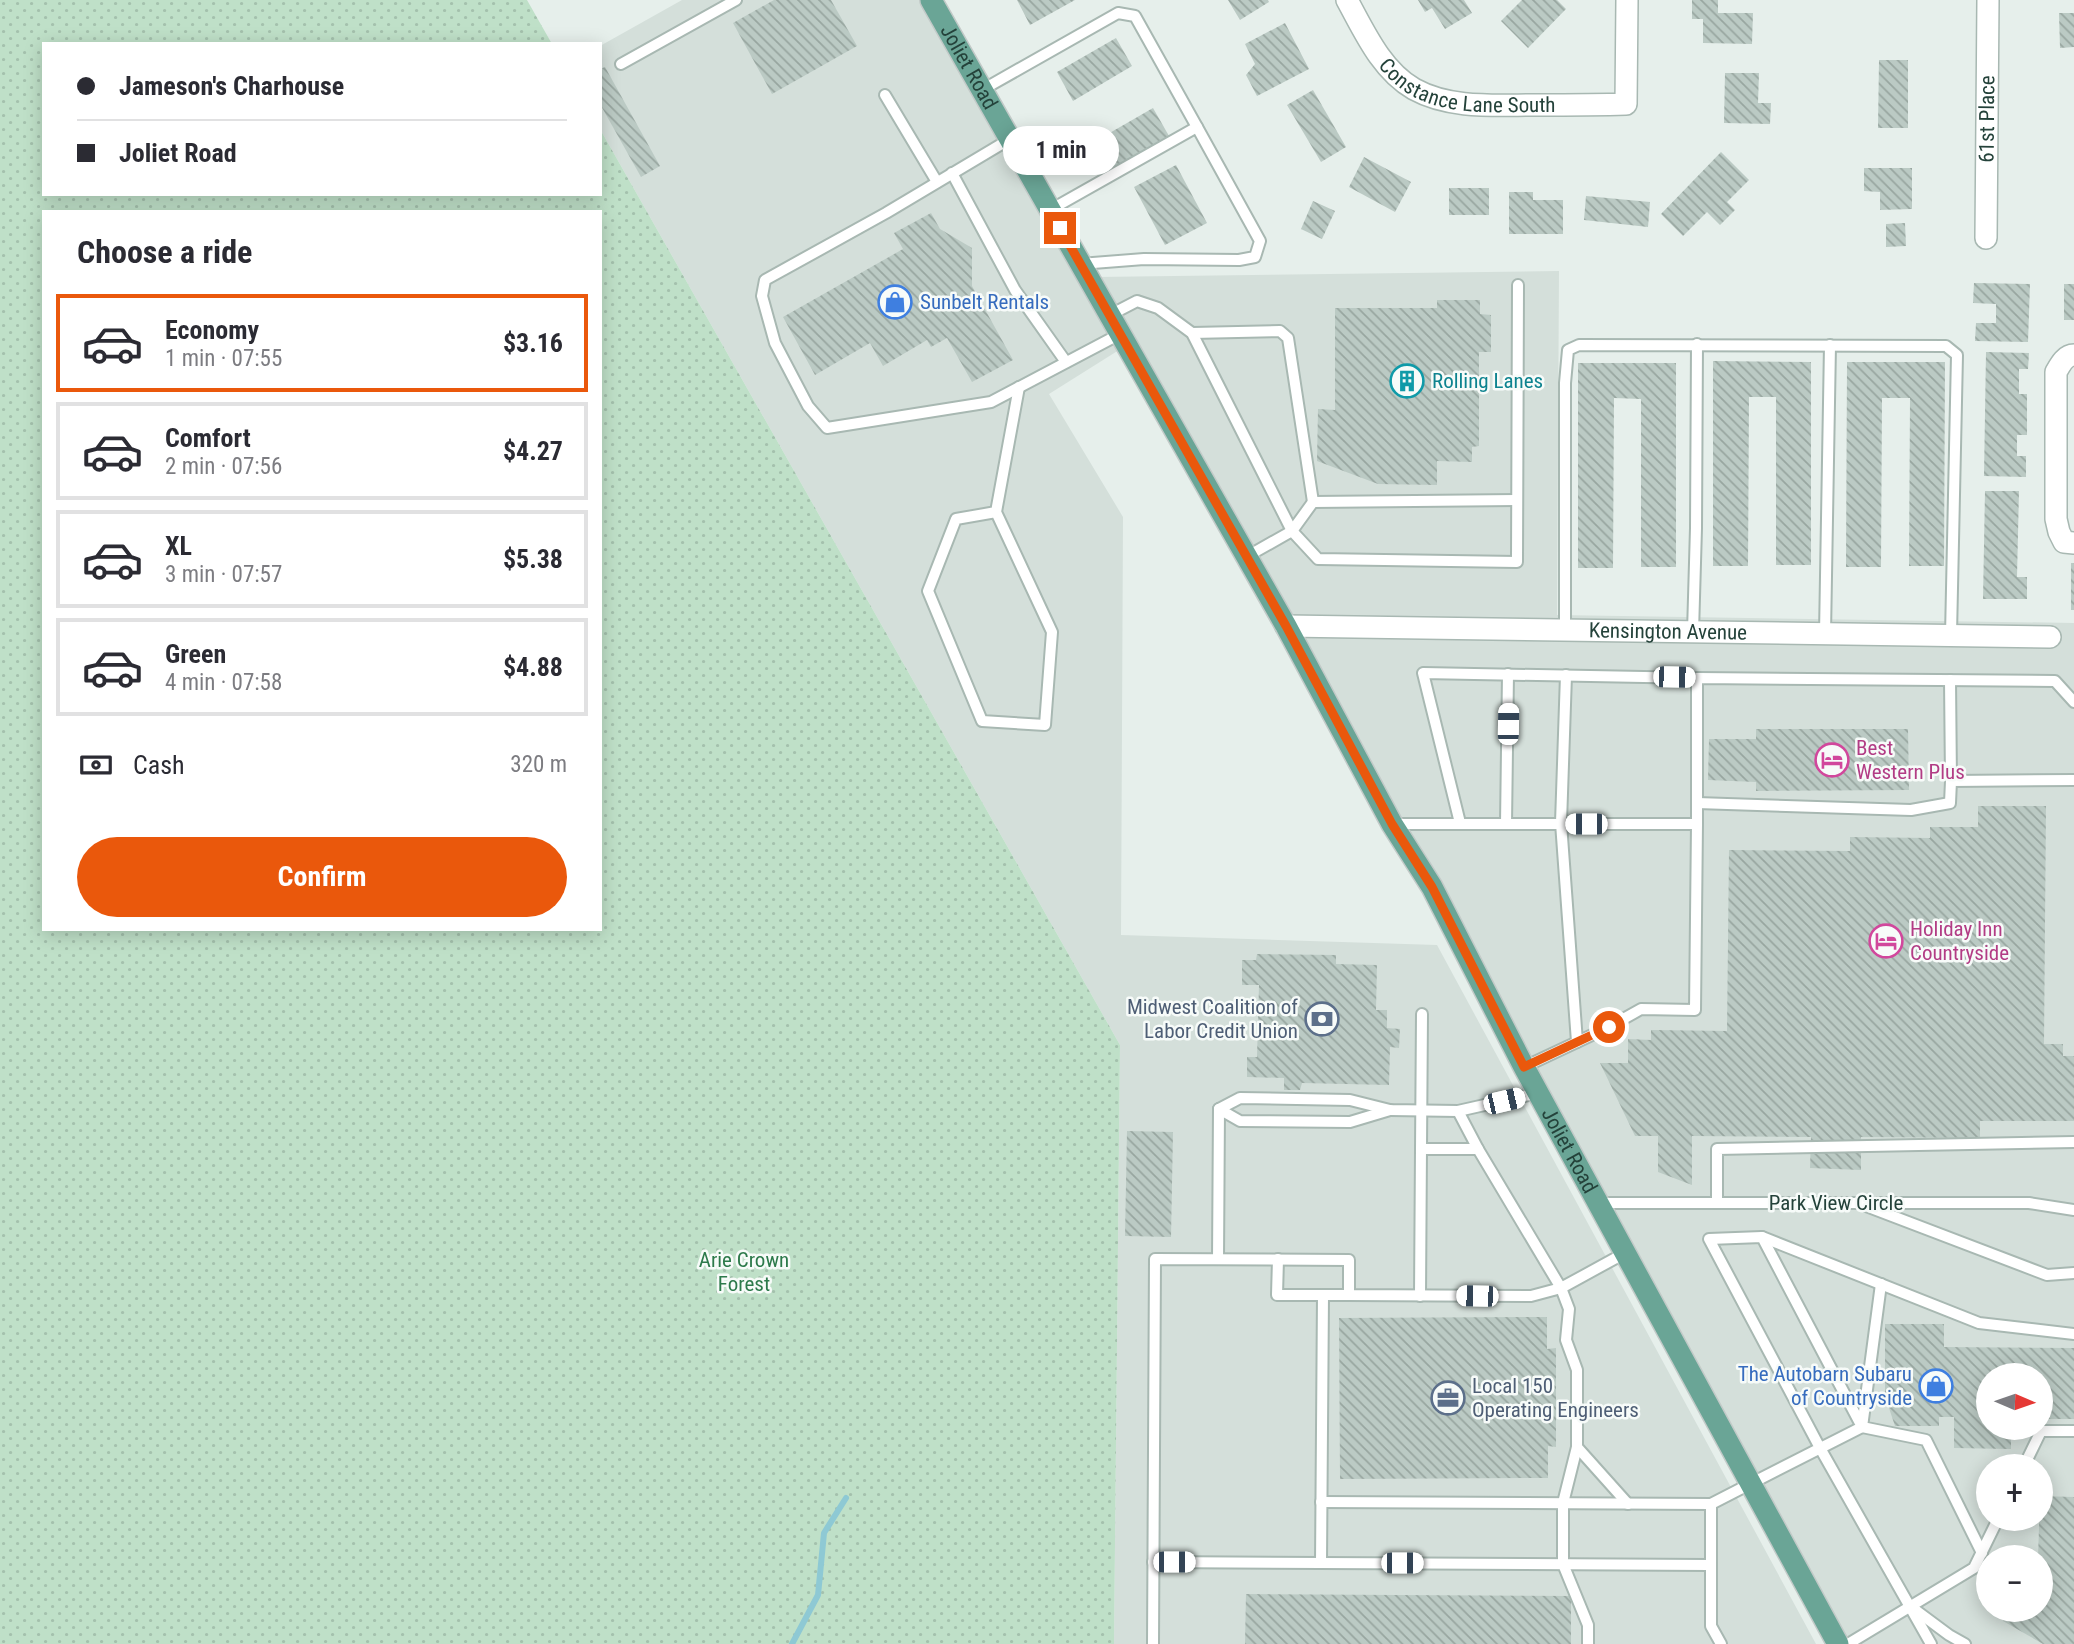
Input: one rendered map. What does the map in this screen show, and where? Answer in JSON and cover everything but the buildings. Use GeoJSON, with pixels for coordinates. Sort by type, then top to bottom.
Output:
{"type":"FeatureCollection","features":[{"type":"Feature","properties":{"kind":"main road","name":"Joliet Road"},"geometry":{"type":"LineString","coordinates":[[931,0],[1286,626],[1392,824],[1432,887],[1524,1067],[1838,1644]]}},
{"type":"Feature","properties":{"kind":"street","name":"Constance Lane South"},"geometry":{"type":"LineString","coordinates":[[1347,0],[1372,45],[1389,67],[1413,89],[1440,99],[1476,105],[1626,104],[1627,0]]}},
{"type":"Feature","properties":{"kind":"street","name":"61st Place"},"geometry":{"type":"LineString","coordinates":[[1986,238],[1988,0]]}},
{"type":"Feature","properties":{"kind":"street"},"geometry":{"type":"LineString","coordinates":[[2069,543],[2059,532],[2056,519],[2056,372],[2063,361],[2072,355]]}},
{"type":"Feature","properties":{"kind":"street","name":"Kensington Avenue"},"geometry":{"type":"LineString","coordinates":[[1286,626],[2050,637]]}},
{"type":"Feature","properties":{"kind":"lane"},"geometry":{"type":"LineString","coordinates":[[621,64],[736,0]]}},
{"type":"Feature","properties":{"kind":"lane"},"geometry":{"type":"LineString","coordinates":[[982,90],[1118,13],[1135,16],[1260,241],[1255,257],[1239,260],[1144,259],[1080,264]]}},
{"type":"Feature","properties":{"kind":"lane"},"geometry":{"type":"LineString","coordinates":[[886,95],[937,182]]}},
{"type":"Feature","properties":{"kind":"lane"},"geometry":{"type":"LineString","coordinates":[[1050,210],[1197,127]]}},
{"type":"Feature","properties":{"kind":"lane"},"geometry":{"type":"LineString","coordinates":[[1010,139],[886,213],[765,280],[762,296],[775,343],[808,406],[827,428],[991,402],[1066,362],[1115,325],[1137,300],[1158,308],[1192,333],[1292,531],[1318,559],[1517,562],[1518,285]]}},
{"type":"Feature","properties":{"kind":"lane"},"geometry":{"type":"LineString","coordinates":[[952,173],[1015,290],[1066,362]]}},
{"type":"Feature","properties":{"kind":"lane"},"geometry":{"type":"LineString","coordinates":[[1192,333],[1280,331],[1288,338],[1313,502],[1292,531],[1246,557]]}},
{"type":"Feature","properties":{"kind":"lane"},"geometry":{"type":"LineString","coordinates":[[1693,632],[1697,344]]}},
{"type":"Feature","properties":{"kind":"lane"},"geometry":{"type":"LineString","coordinates":[[1566,630],[1565,383],[1568,350],[1579,345],[1946,346],[1957,355],[1951,635]]}},
{"type":"Feature","properties":{"kind":"lane"},"geometry":{"type":"LineString","coordinates":[[1825,634],[1830,345]]}},
{"type":"Feature","properties":{"kind":"lane"},"geometry":{"type":"LineString","coordinates":[[996,512],[956,519],[928,591],[982,721],[1045,725],[1052,632],[996,512],[1019,387]]}},
{"type":"Feature","properties":{"kind":"lane"},"geometry":{"type":"LineString","coordinates":[[1313,502],[1517,500]]}},
{"type":"Feature","properties":{"kind":"lane"},"geometry":{"type":"LineString","coordinates":[[1460,823],[1423,673],[2054,681],[2074,702]]}},
{"type":"Feature","properties":{"kind":"lane"},"geometry":{"type":"LineString","coordinates":[[1506,824],[1508,674]]}},
{"type":"Feature","properties":{"kind":"lane"},"geometry":{"type":"LineString","coordinates":[[1566,675],[1561,823],[1577,1042]]}},
{"type":"Feature","properties":{"kind":"lane"},"geometry":{"type":"LineString","coordinates":[[1524,1067],[1641,1009],[1695,1010],[1697,678]]}},
{"type":"Feature","properties":{"kind":"lane"},"geometry":{"type":"LineString","coordinates":[[1697,803],[1911,810],[1950,803],[1950,680]]}},
{"type":"Feature","properties":{"kind":"lane"},"geometry":{"type":"LineString","coordinates":[[1951,781],[2074,780]]}},
{"type":"Feature","properties":{"kind":"lane"},"geometry":{"type":"LineString","coordinates":[[1392,824],[1697,824]]}},
{"type":"Feature","properties":{"kind":"lane"},"geometry":{"type":"LineString","coordinates":[[1420,1296],[1422,1014]]}},
{"type":"Feature","properties":{"kind":"lane"},"geometry":{"type":"LineString","coordinates":[[1219,1109],[1240,1121],[1350,1122],[1390,1111],[1458,1111],[1538,1093]]}},
{"type":"Feature","properties":{"kind":"lane"},"geometry":{"type":"LineString","coordinates":[[1219,1109],[1240,1098],[1350,1100],[1390,1111]]}},
{"type":"Feature","properties":{"kind":"lane"},"geometry":{"type":"LineString","coordinates":[[1218,1259],[1219,1109]]}},
{"type":"Feature","properties":{"kind":"lane"},"geometry":{"type":"LineString","coordinates":[[1458,1111],[1561,1288],[1569,1309],[1566,1340],[1577,1370],[1577,1447],[1563,1503],[1563,1564],[1588,1625],[1588,1644]]}},
{"type":"Feature","properties":{"kind":"lane"},"geometry":{"type":"LineString","coordinates":[[1717,1203],[1717,1149],[2074,1142]]}},
{"type":"Feature","properties":{"kind":"lane"},"geometry":{"type":"LineString","coordinates":[[1421,1149],[1478,1149]]}},
{"type":"Feature","properties":{"kind":"lane","name":"Park View Circle"},"geometry":{"type":"LineString","coordinates":[[1598,1203],[2029,1203],[2074,1210]]}},
{"type":"Feature","properties":{"kind":"lane"},"geometry":{"type":"LineString","coordinates":[[1857,1203],[2047,1275],[2074,1273]]}},
{"type":"Feature","properties":{"kind":"lane"},"geometry":{"type":"LineString","coordinates":[[1762,1237],[1862,1427]]}},
{"type":"Feature","properties":{"kind":"lane"},"geometry":{"type":"LineString","coordinates":[[1931,1644],[1820,1448],[1709,1239],[1762,1237],[1979,1322],[2074,1334]]}},
{"type":"Feature","properties":{"kind":"lane"},"geometry":{"type":"LineString","coordinates":[[1278,1259],[1278,1295],[1531,1296],[1561,1288],[1625,1253]]}},
{"type":"Feature","properties":{"kind":"lane"},"geometry":{"type":"LineString","coordinates":[[1153,1644],[1155,1259],[1349,1260],[1349,1295]]}},
{"type":"Feature","properties":{"kind":"lane"},"geometry":{"type":"LineString","coordinates":[[1862,1427],[1881,1284]]}},
{"type":"Feature","properties":{"kind":"lane"},"geometry":{"type":"LineString","coordinates":[[1321,1563],[1323,1295]]}},
{"type":"Feature","properties":{"kind":"lane"},"geometry":{"type":"LineString","coordinates":[[1321,1502],[1711,1504],[1862,1427],[1927,1440],[1978,1545]]}},
{"type":"Feature","properties":{"kind":"lane"},"geometry":{"type":"LineString","coordinates":[[2030,1454],[2041,1431],[2074,1431]]}},
{"type":"Feature","properties":{"kind":"lane"},"geometry":{"type":"LineString","coordinates":[[1577,1447],[1628,1504]]}},
{"type":"Feature","properties":{"kind":"lane"},"geometry":{"type":"LineString","coordinates":[[1711,1504],[1711,1626],[1721,1644]]}},
{"type":"Feature","properties":{"kind":"lane"},"geometry":{"type":"LineString","coordinates":[[1153,1562],[1710,1565]]}},
{"type":"Feature","properties":{"kind":"lane"},"geometry":{"type":"LineString","coordinates":[[1848,1644],[1974,1568],[1976,1564]]}},
{"type":"Feature","properties":{"kind":"lane"},"geometry":{"type":"LineString","coordinates":[[1909,1606],[1965,1644]]}},
{"type":"Feature","properties":{"kind":"shaded area"},"geometry":{"type":"Polygon","coordinates":[[[682,0],[923,0],[1119,350],[1049,394],[1123,517],[1121,935],[1437,945],[1816,1644],[1114,1644],[1120,1045],[602,133],[602,45],[682,0]]]}},
{"type":"Feature","properties":{"kind":"shaded area"},"geometry":{"type":"Polygon","coordinates":[[[1559,271],[1557,615],[2074,623],[2074,1644],[1844,1644],[1096,277],[1559,271]]]}},
{"type":"Feature","properties":{"kind":"green space","name":"Arie Crown Forest"},"geometry":{"type":"Polygon","coordinates":[[[0,0],[527,0],[551,42],[42,42],[42,196],[602,196],[602,133],[1120,1045],[1114,1644],[0,1644],[0,0]]]}},
{"type":"Feature","properties":{"kind":"waterway"},"geometry":{"type":"LineString","coordinates":[[792,1644],[818,1595],[824,1533],[846,1498]]}},
{"type":"Feature","properties":{"kind":"place","name":"Sunbelt Rentals"},"geometry":{"type":"Point","coordinates":[895,302]}},
{"type":"Feature","properties":{"kind":"place","name":"Rolling Lanes"},"geometry":{"type":"Point","coordinates":[1407,381]}},
{"type":"Feature","properties":{"kind":"place","name":"Best Western Plus"},"geometry":{"type":"Point","coordinates":[1832,760]}},
{"type":"Feature","properties":{"kind":"place","name":"Holiday Inn Countryside"},"geometry":{"type":"Point","coordinates":[1886,941]}},
{"type":"Feature","properties":{"kind":"place","name":"Midwest Coalition of Labor Credit Union"},"geometry":{"type":"Point","coordinates":[1322,1019]}},
{"type":"Feature","properties":{"kind":"place","name":"The Autobarn Subaru of Countryside"},"geometry":{"type":"Point","coordinates":[1936,1386]}},
{"type":"Feature","properties":{"kind":"place","name":"Local 150 Operating Engineers"},"geometry":{"type":"Point","coordinates":[1448,1398]}},
{"type":"Feature","properties":{"kind":"route"},"geometry":{"type":"LineString","coordinates":[[1060,228],[1286,626],[1392,824],[1432,887],[1524,1067],[1609,1027]]}}]}
